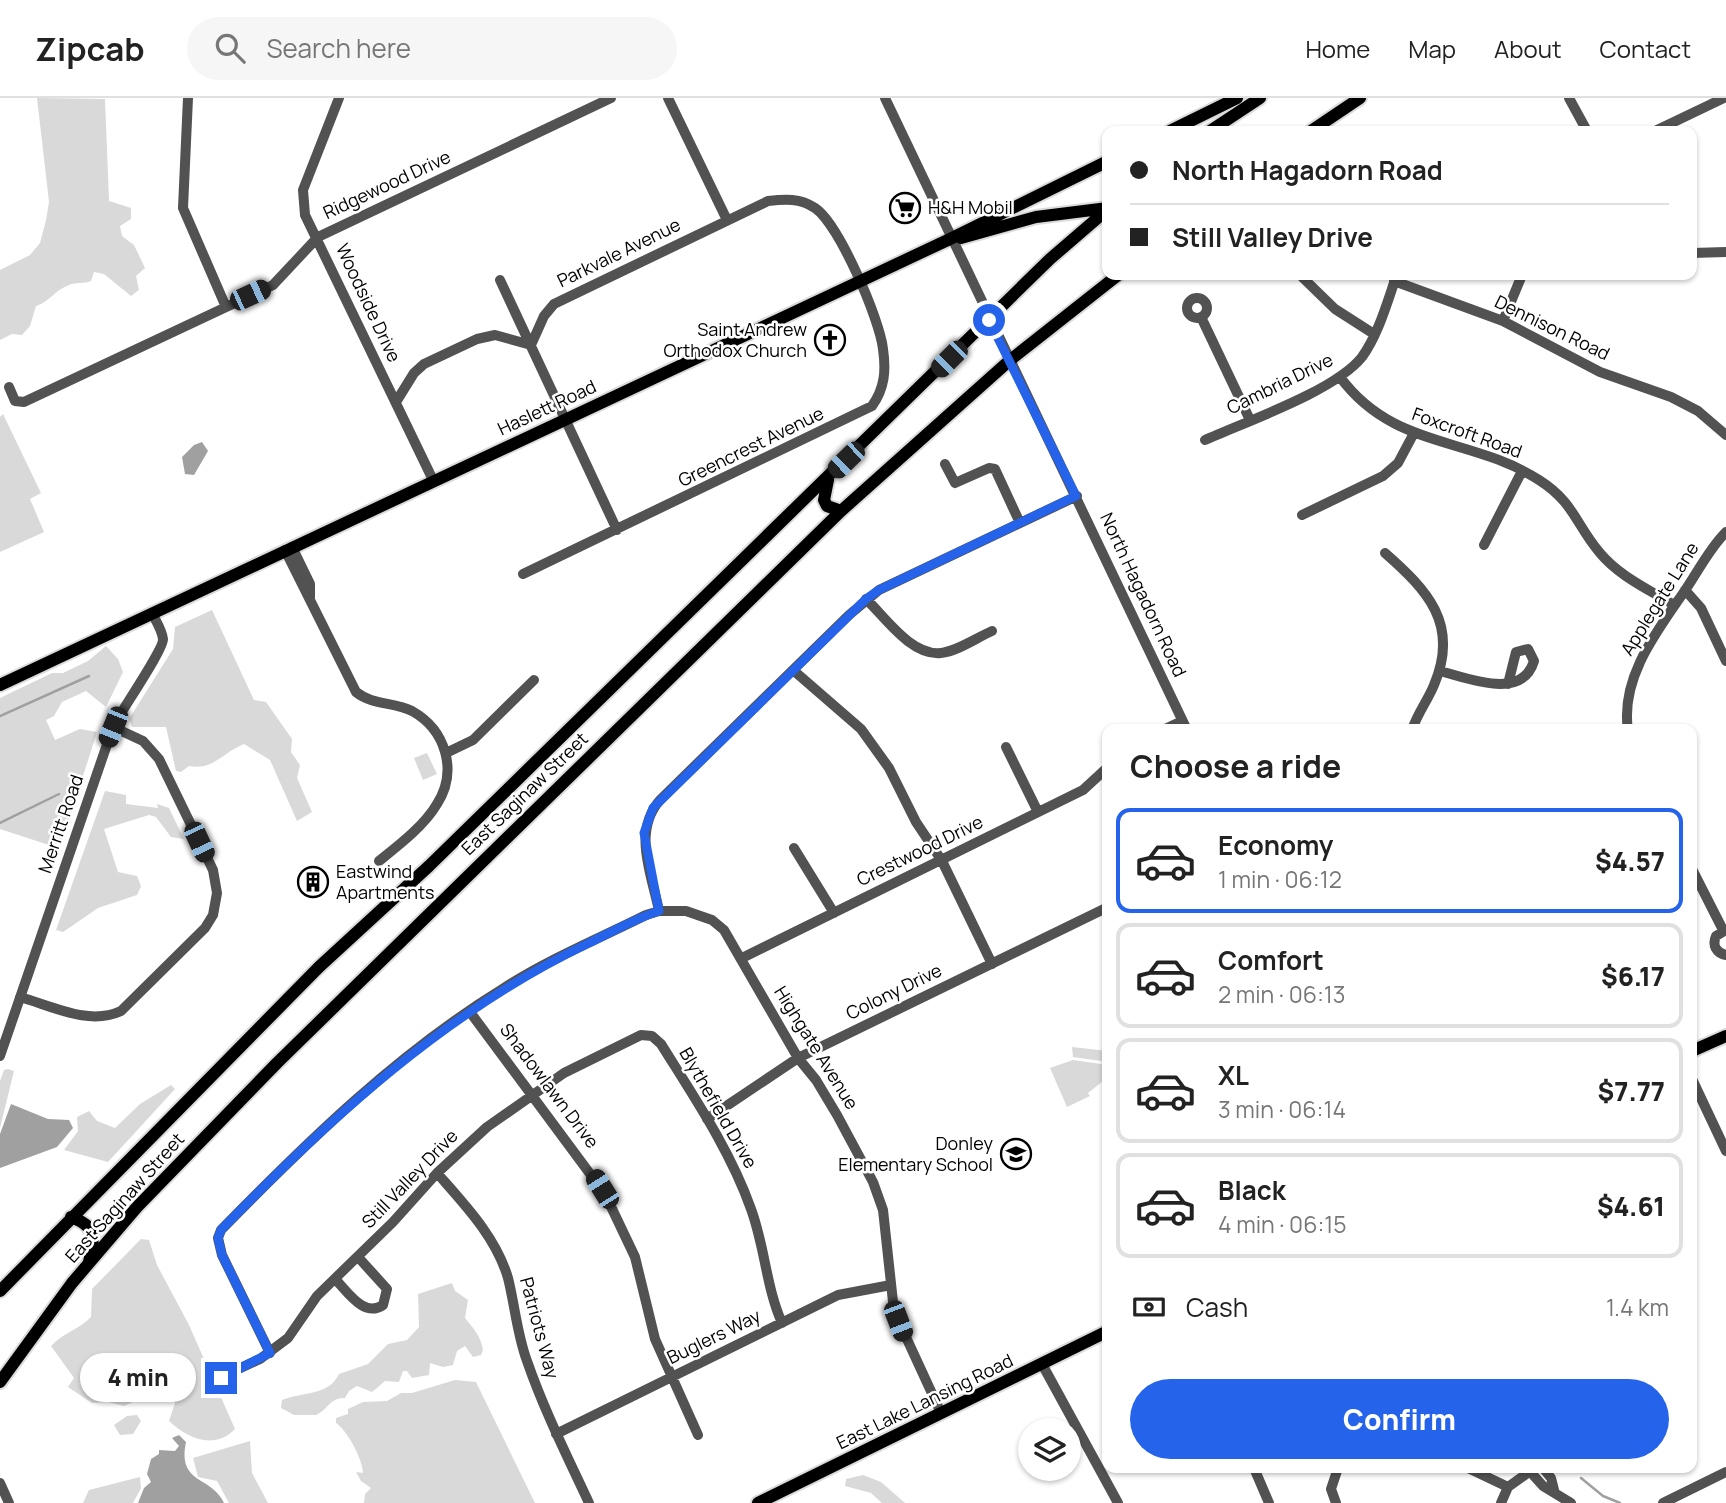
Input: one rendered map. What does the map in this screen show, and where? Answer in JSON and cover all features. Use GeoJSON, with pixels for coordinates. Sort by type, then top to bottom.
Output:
{"type":"FeatureCollection","features":[{"type":"Feature","properties":{"kind":"main road"},"geometry":{"type":"LineString","coordinates":[[1180,126],[1237,98]]}},
{"type":"Feature","properties":{"kind":"main road"},"geometry":{"type":"LineString","coordinates":[[1217,126],[1259,98]]}},
{"type":"Feature","properties":{"kind":"main road"},"geometry":{"type":"LineString","coordinates":[[1318,126],[1360,98]]}},
{"type":"Feature","properties":{"kind":"main road","name":"Haslett Road"},"geometry":{"type":"LineString","coordinates":[[0,685],[950,239],[1102,164]]}},
{"type":"Feature","properties":{"kind":"main road"},"geometry":{"type":"LineString","coordinates":[[950,239],[1036,216],[1102,210]]}},
{"type":"Feature","properties":{"kind":"main road","name":"East Saginaw Street"},"geometry":{"type":"LineString","coordinates":[[0,1291],[319,967],[429,866],[1050,259],[1102,214]]}},
{"type":"Feature","properties":{"kind":"main road","name":"East Saginaw Street"},"geometry":{"type":"LineString","coordinates":[[0,1382],[89,1262],[137,1207],[277,1063],[841,511],[1009,361],[1112,280]]}},
{"type":"Feature","properties":{"kind":"main road"},"geometry":{"type":"LineString","coordinates":[[829,477],[823,492],[824,500],[827,506],[841,511]]}},
{"type":"Feature","properties":{"kind":"main road"},"geometry":{"type":"LineString","coordinates":[[1697,1049],[1726,1035]]}},
{"type":"Feature","properties":{"kind":"main road"},"geometry":{"type":"LineString","coordinates":[[71,1217],[88,1225],[92,1231],[89,1262]]}},
{"type":"Feature","properties":{"kind":"main road","name":"East Lake Lansing Road"},"geometry":{"type":"LineString","coordinates":[[758,1503],[1102,1334]]}},
{"type":"Feature","properties":{"kind":"street"},"geometry":{"type":"LineString","coordinates":[[188,98],[183,208],[226,307]]}},
{"type":"Feature","properties":{"kind":"street","name":"Woodside Drive"},"geometry":{"type":"LineString","coordinates":[[339,98],[303,190],[305,215],[318,237],[433,480]]}},
{"type":"Feature","properties":{"kind":"street","name":"Ridgewood Drive"},"geometry":{"type":"LineString","coordinates":[[9,387],[16,401],[24,402],[226,307],[278,281],[318,237],[611,98]]}},
{"type":"Feature","properties":{"kind":"street"},"geometry":{"type":"LineString","coordinates":[[668,98],[727,220]]}},
{"type":"Feature","properties":{"kind":"street","name":"North Hagadorn Road"},"geometry":{"type":"LineString","coordinates":[[886,98],[950,239],[1185,724]]}},
{"type":"Feature","properties":{"kind":"street"},"geometry":{"type":"LineString","coordinates":[[1569,98],[1584,126]]}},
{"type":"Feature","properties":{"kind":"street"},"geometry":{"type":"LineString","coordinates":[[1665,126],[1724,98]]}},
{"type":"Feature","properties":{"kind":"street","name":"Parkvale Avenue"},"geometry":{"type":"LineString","coordinates":[[531,345],[544,316],[554,304],[768,201],[786,199],[803,202],[824,216],[859,280]]}},
{"type":"Feature","properties":{"kind":"street"},"geometry":{"type":"LineString","coordinates":[[1697,253],[1726,252]]}},
{"type":"Feature","properties":{"kind":"street"},"geometry":{"type":"LineString","coordinates":[[500,280],[617,530]]}},
{"type":"Feature","properties":{"kind":"street","name":"Greencrest Avenue"},"geometry":{"type":"LineString","coordinates":[[523,574],[872,406],[884,383],[884,349],[859,280]]}},
{"type":"Feature","properties":{"kind":"street"},"geometry":{"type":"LineString","coordinates":[[1305,280],[1335,309],[1374,334]]}},
{"type":"Feature","properties":{"kind":"street","name":"Cambria Drive"},"geometry":{"type":"LineString","coordinates":[[1205,440],[1340,377],[1360,359],[1374,334],[1394,280]]}},
{"type":"Feature","properties":{"kind":"street","name":"Dennison Road"},"geometry":{"type":"LineString","coordinates":[[1400,280],[1503,321],[1600,372],[1686,404],[1726,435]]}},
{"type":"Feature","properties":{"kind":"street"},"geometry":{"type":"LineString","coordinates":[[1503,321],[1520,280]]}},
{"type":"Feature","properties":{"kind":"street"},"geometry":{"type":"LineString","coordinates":[[1201,317],[1250,420]]}},
{"type":"Feature","properties":{"kind":"street"},"geometry":{"type":"LineString","coordinates":[[396,402],[414,373],[424,364],[477,339],[495,335],[531,345]]}},
{"type":"Feature","properties":{"kind":"street","name":"Foxcroft Road"},"geometry":{"type":"LineString","coordinates":[[1340,377],[1363,403],[1382,418],[1414,433],[1522,471],[1564,500],[1579,518],[1594,546],[1614,567],[1674,605]]}},
{"type":"Feature","properties":{"kind":"street"},"geometry":{"type":"LineString","coordinates":[[1302,515],[1383,476],[1398,463],[1414,433]]}},
{"type":"Feature","properties":{"kind":"street"},"geometry":{"type":"LineString","coordinates":[[945,464],[955,483],[989,468],[995,469],[1020,523]]}},
{"type":"Feature","properties":{"kind":"street"},"geometry":{"type":"LineString","coordinates":[[1484,545],[1522,471]]}},
{"type":"Feature","properties":{"kind":"street"},"geometry":{"type":"LineString","coordinates":[[270,1353],[222,1255],[218,1238],[221,1230],[356,1098],[436,1035],[503,988],[549,962],[659,911],[644,833],[653,808],[866,599],[879,590],[1076,496]]}},
{"type":"Feature","properties":{"kind":"street","name":"Applegate Lane"},"geometry":{"type":"LineString","coordinates":[[1628,724],[1627,708],[1635,673],[1674,605],[1726,533]]}},
{"type":"Feature","properties":{"kind":"street"},"geometry":{"type":"LineString","coordinates":[[289,548],[310,584],[310,598],[356,692],[370,700],[411,711],[431,726],[446,753],[446,780],[439,802],[426,818],[379,861]]}},
{"type":"Feature","properties":{"kind":"street"},"geometry":{"type":"LineString","coordinates":[[1385,553],[1417,582],[1435,607],[1441,631],[1440,671],[1415,724]]}},
{"type":"Feature","properties":{"kind":"street"},"geometry":{"type":"LineString","coordinates":[[1685,590],[1701,608],[1726,661]]}},
{"type":"Feature","properties":{"kind":"street"},"geometry":{"type":"LineString","coordinates":[[866,599],[910,642],[932,653],[948,651],[992,631]]}},
{"type":"Feature","properties":{"kind":"street","name":"Merritt Road"},"geometry":{"type":"LineString","coordinates":[[0,1056],[113,727],[135,687],[162,648],[161,632],[152,613]]}},
{"type":"Feature","properties":{"kind":"street"},"geometry":{"type":"LineString","coordinates":[[793,670],[861,729],[889,768],[916,822],[942,861],[992,964]]}},
{"type":"Feature","properties":{"kind":"street"},"geometry":{"type":"LineString","coordinates":[[1440,671],[1493,684],[1508,684]]}},
{"type":"Feature","properties":{"kind":"street"},"geometry":{"type":"LineString","coordinates":[[446,753],[474,740],[534,680]]}},
{"type":"Feature","properties":{"kind":"street"},"geometry":{"type":"LineString","coordinates":[[20,997],[86,1016],[106,1017],[121,1012],[205,928],[217,903],[213,870],[159,759],[143,741],[113,727]]}},
{"type":"Feature","properties":{"kind":"street"},"geometry":{"type":"LineString","coordinates":[[1006,747],[1038,812]]}},
{"type":"Feature","properties":{"kind":"street","name":"Crestwood Drive"},"geometry":{"type":"LineString","coordinates":[[742,958],[1083,790],[1102,772]]}},
{"type":"Feature","properties":{"kind":"street"},"geometry":{"type":"LineString","coordinates":[[794,848],[834,913]]}},
{"type":"Feature","properties":{"kind":"street"},"geometry":{"type":"LineString","coordinates":[[1697,879],[1724,930],[1716,936],[1714,944],[1718,952],[1726,955]]}},
{"type":"Feature","properties":{"kind":"street","name":"Colony Drive"},"geometry":{"type":"LineString","coordinates":[[707,1119],[798,1058],[1102,910]]}},
{"type":"Feature","properties":{"kind":"street","name":"Highgate Avenue"},"geometry":{"type":"LineString","coordinates":[[659,911],[686,911],[712,920],[732,940],[798,1058],[816,1080],[873,1182],[883,1210],[889,1242],[894,1311],[941,1413]]}},
{"type":"Feature","properties":{"kind":"street","name":"Shadowlawn Drive"},"geometry":{"type":"LineString","coordinates":[[470,1012],[591,1170],[618,1219],[645,1288],[655,1339],[698,1435]]}},
{"type":"Feature","properties":{"kind":"street","name":"Still Valley Drive"},"geometry":{"type":"LineString","coordinates":[[217,1379],[270,1353],[288,1337],[317,1297],[437,1173],[487,1127],[533,1093],[613,1046],[640,1035],[652,1036]]}},
{"type":"Feature","properties":{"kind":"street","name":"Blythefield Drive"},"geometry":{"type":"LineString","coordinates":[[652,1036],[661,1044],[707,1119],[750,1205],[765,1255],[774,1305],[782,1323]]}},
{"type":"Feature","properties":{"kind":"street"},"geometry":{"type":"LineString","coordinates":[[1697,1090],[1726,1151]]}},
{"type":"Feature","properties":{"kind":"street","name":"Patriots Way"},"geometry":{"type":"LineString","coordinates":[[437,1173],[480,1224],[496,1249],[507,1277],[525,1357],[556,1434],[589,1503]]}},
{"type":"Feature","properties":{"kind":"street"},"geometry":{"type":"LineString","coordinates":[[335,1279],[364,1308],[373,1310],[383,1305],[387,1289],[358,1257]]}},
{"type":"Feature","properties":{"kind":"street","name":"Buglers Way"},"geometry":{"type":"LineString","coordinates":[[556,1434],[838,1295],[891,1285]]}},
{"type":"Feature","properties":{"kind":"street"},"geometry":{"type":"LineString","coordinates":[[1042,1364],[1118,1503]]}},
{"type":"Feature","properties":{"kind":"street"},"geometry":{"type":"LineString","coordinates":[[1663,1503],[1726,1472]]}},
{"type":"Feature","properties":{"kind":"street"},"geometry":{"type":"LineString","coordinates":[[1256,1473],[1269,1503]]}},
{"type":"Feature","properties":{"kind":"street"},"geometry":{"type":"LineString","coordinates":[[1336,1473],[1331,1484],[1336,1503]]}},
{"type":"Feature","properties":{"kind":"street"},"geometry":{"type":"LineString","coordinates":[[1479,1473],[1508,1487]]}},
{"type":"Feature","properties":{"kind":"street"},"geometry":{"type":"LineString","coordinates":[[1501,1503],[1508,1487],[1524,1473]]}},
{"type":"Feature","properties":{"kind":"street"},"geometry":{"type":"LineString","coordinates":[[1531,1473],[1543,1486],[1554,1490],[1571,1503]]}},
{"type":"Feature","properties":{"kind":"street"},"geometry":{"type":"LineString","coordinates":[[1547,1473],[1554,1490]]}},
{"type":"Feature","properties":{"kind":"street"},"geometry":{"type":"LineString","coordinates":[[0,1483],[9,1503]]}},
{"type":"Feature","properties":{"kind":"shaded area"},"geometry":{"type":"Polygon","coordinates":[[[37,98],[105,99],[109,201],[131,208],[131,219],[120,226],[122,236],[134,245],[145,268],[136,276],[139,290],[131,296],[104,274],[94,272],[91,281],[64,287],[36,306],[30,326],[22,335],[12,334],[0,340],[0,270],[30,255],[40,243],[49,202],[37,98]]]}},
{"type":"Feature","properties":{"kind":"shaded area"},"geometry":{"type":"Polygon","coordinates":[[[3,414],[41,493],[30,499],[44,532],[0,552],[0,417],[3,414]]]}},
{"type":"Feature","properties":{"kind":"shaded area"},"geometry":{"type":"Polygon","coordinates":[[[202,442],[208,451],[194,475],[185,474],[182,457],[194,445],[202,442]]]}},
{"type":"Feature","properties":{"kind":"shaded area"},"geometry":{"type":"Polygon","coordinates":[[[212,610],[254,700],[266,702],[292,739],[291,752],[300,765],[297,778],[312,812],[297,821],[270,760],[244,744],[205,766],[189,766],[181,772],[176,771],[166,727],[132,727],[129,719],[173,649],[175,627],[212,610]]]}},
{"type":"Feature","properties":{"kind":"shaded area"},"geometry":{"type":"Polygon","coordinates":[[[106,646],[118,659],[123,672],[106,707],[86,691],[62,702],[54,716],[46,720],[55,740],[80,729],[97,732],[62,842],[52,846],[0,829],[0,698],[52,673],[63,673],[88,661],[106,646]]]}},
{"type":"Feature","properties":{"kind":"shaded area"},"geometry":{"type":"Polygon","coordinates":[[[427,753],[437,774],[423,780],[414,758],[427,753]]]}},
{"type":"Feature","properties":{"kind":"shaded area"},"geometry":{"type":"Polygon","coordinates":[[[105,791],[126,795],[126,804],[158,808],[157,804],[169,808],[184,839],[171,837],[156,817],[149,815],[104,829],[118,872],[137,876],[141,886],[137,895],[98,908],[63,932],[56,930],[105,791]]]}},
{"type":"Feature","properties":{"kind":"shaded area"},"geometry":{"type":"Polygon","coordinates":[[[1072,1047],[1102,1050],[1102,1061],[1073,1057],[1072,1047]]]}},
{"type":"Feature","properties":{"kind":"shaded area"},"geometry":{"type":"Polygon","coordinates":[[[1073,1060],[1102,1064],[1102,1082],[1088,1093],[1090,1096],[1067,1107],[1050,1068],[1073,1060]]]}},
{"type":"Feature","properties":{"kind":"shaded area"},"geometry":{"type":"Polygon","coordinates":[[[4,1070],[14,1071],[0,1128],[0,1081],[4,1070]]]}},
{"type":"Feature","properties":{"kind":"shaded area"},"geometry":{"type":"Polygon","coordinates":[[[171,1085],[175,1089],[108,1162],[64,1150],[78,1131],[77,1117],[89,1111],[97,1121],[115,1128],[140,1104],[171,1085]]]}},
{"type":"Feature","properties":{"kind":"shaded area"},"geometry":{"type":"Polygon","coordinates":[[[11,1104],[48,1119],[69,1120],[73,1128],[57,1147],[0,1168],[0,1134],[11,1104]]]}},
{"type":"Feature","properties":{"kind":"shaded area"},"geometry":{"type":"Polygon","coordinates":[[[141,1239],[149,1240],[157,1265],[189,1325],[235,1429],[219,1439],[202,1440],[193,1437],[169,1421],[175,1403],[171,1385],[124,1406],[108,1402],[92,1403],[68,1387],[74,1378],[51,1346],[91,1317],[92,1289],[141,1239]]]}},
{"type":"Feature","properties":{"kind":"shaded area"},"geometry":{"type":"Polygon","coordinates":[[[452,1283],[455,1291],[468,1300],[465,1318],[480,1340],[483,1350],[481,1355],[473,1357],[465,1346],[457,1351],[453,1365],[443,1367],[430,1363],[429,1375],[412,1378],[407,1371],[403,1371],[399,1382],[385,1381],[372,1392],[357,1386],[349,1391],[345,1398],[332,1402],[316,1415],[294,1415],[281,1408],[282,1400],[322,1390],[339,1374],[368,1364],[388,1344],[407,1340],[419,1327],[418,1294],[452,1283]]]}},
{"type":"Feature","properties":{"kind":"shaded area"},"geometry":{"type":"Polygon","coordinates":[[[455,1380],[476,1382],[535,1503],[364,1503],[365,1494],[371,1488],[361,1481],[356,1472],[363,1473],[360,1461],[349,1438],[336,1423],[336,1418],[348,1414],[348,1409],[363,1402],[387,1401],[401,1393],[412,1393],[455,1380]]]}},
{"type":"Feature","properties":{"kind":"shaded area"},"geometry":{"type":"Polygon","coordinates":[[[137,1415],[141,1421],[133,1434],[120,1435],[114,1425],[127,1416],[137,1415]]]}},
{"type":"Feature","properties":{"kind":"shaded area"},"geometry":{"type":"Polygon","coordinates":[[[179,1435],[186,1442],[186,1466],[218,1494],[224,1503],[138,1503],[144,1488],[151,1482],[147,1474],[151,1459],[159,1454],[159,1450],[175,1451],[179,1446],[172,1438],[179,1435]]]}},
{"type":"Feature","properties":{"kind":"shaded area"},"geometry":{"type":"Polygon","coordinates":[[[250,1441],[252,1473],[268,1503],[229,1503],[217,1481],[198,1477],[193,1458],[250,1441]]]}},
{"type":"Feature","properties":{"kind":"shaded area"},"geometry":{"type":"Polygon","coordinates":[[[863,1475],[881,1482],[905,1503],[882,1503],[871,1493],[845,1486],[846,1479],[863,1475]]]}},
{"type":"Feature","properties":{"kind":"shaded area"},"geometry":{"type":"Polygon","coordinates":[[[140,1477],[141,1488],[133,1503],[83,1503],[89,1490],[140,1477]]]}},
{"type":"Feature","properties":{"kind":"waterway"},"geometry":{"type":"LineString","coordinates":[[0,716],[89,676]]}},
{"type":"Feature","properties":{"kind":"waterway"},"geometry":{"type":"LineString","coordinates":[[0,823],[59,794]]}},
{"type":"Feature","properties":{"kind":"waterway"},"geometry":{"type":"LineString","coordinates":[[1581,1478],[1603,1496],[1620,1503]]}},
{"type":"Feature","properties":{"kind":"place","name":"H&H Mobil"},"geometry":{"type":"Point","coordinates":[905,208]}},
{"type":"Feature","properties":{"kind":"place","name":"Saint Andrew Orthodox Church"},"geometry":{"type":"Point","coordinates":[830,340]}},
{"type":"Feature","properties":{"kind":"place","name":"Eastwind Apartments"},"geometry":{"type":"Point","coordinates":[313,882]}},
{"type":"Feature","properties":{"kind":"place","name":"Donley Elementary School"},"geometry":{"type":"Point","coordinates":[1016,1154]}},
{"type":"Feature","properties":{"kind":"route"},"geometry":{"type":"LineString","coordinates":[[221,1378],[270,1353],[222,1255],[218,1238],[221,1230],[356,1098],[436,1035],[503,988],[544,965],[659,911],[644,833],[653,808],[866,599],[879,590],[1076,496],[989,320]]}}]}
